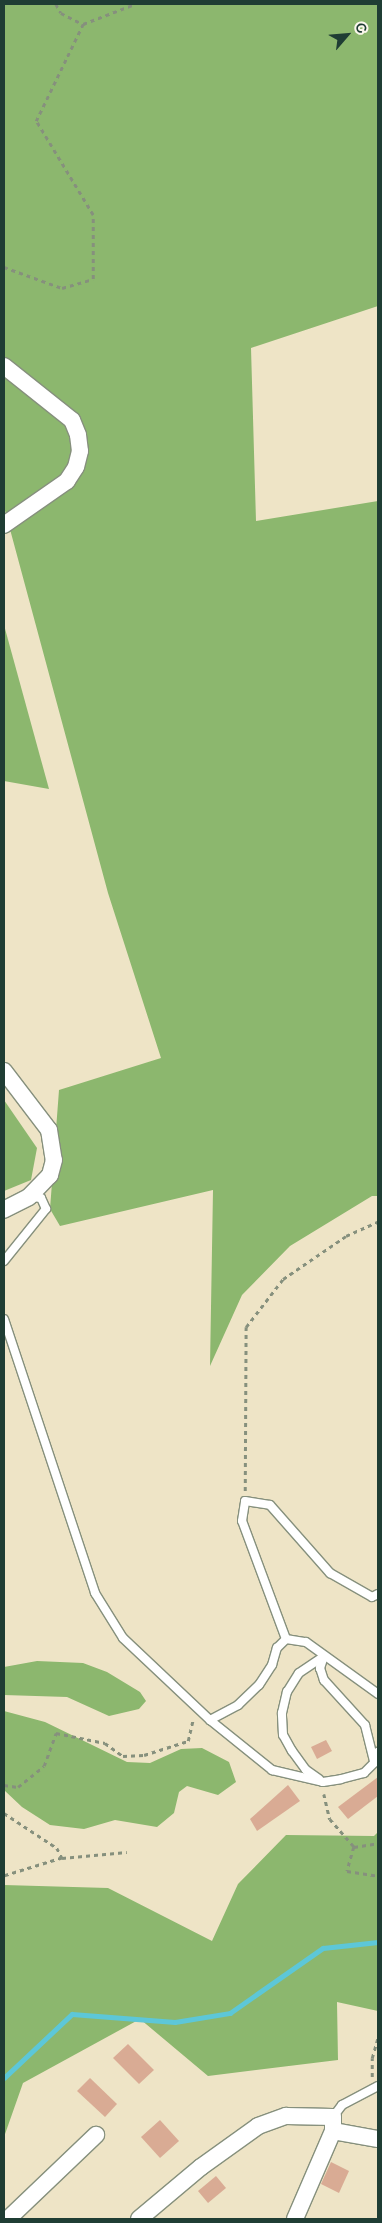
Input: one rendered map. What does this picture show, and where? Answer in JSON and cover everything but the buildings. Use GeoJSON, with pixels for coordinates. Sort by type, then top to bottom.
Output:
{"type":"FeatureCollection","features":[{"type":"Feature","properties":{"kind":"street"},"geometry":{"type":"LineString","coordinates":[[4,366],[72,420],[78,435],[80,451],[76,468],[67,481],[4,525]]}},
{"type":"Feature","properties":{"kind":"street"},"geometry":{"type":"LineString","coordinates":[[4,1071],[40,1115],[54,1144],[50,1175],[29,1197],[4,1210]]}},
{"type":"Feature","properties":{"kind":"street"},"geometry":{"type":"LineString","coordinates":[[139,2219],[201,2167],[258,2126],[286,2116],[333,2124],[378,2139]]}},
{"type":"Feature","properties":{"kind":"street"},"geometry":{"type":"LineString","coordinates":[[295,2219],[333,2124]]}},
{"type":"Feature","properties":{"kind":"street"},"geometry":{"type":"LineString","coordinates":[[8,2219],[96,2135]]}},
{"type":"Feature","properties":{"kind":"lane"},"geometry":{"type":"LineString","coordinates":[[4,1261],[46,1209],[41,1198],[29,1197]]}},
{"type":"Feature","properties":{"kind":"lane"},"geometry":{"type":"LineString","coordinates":[[4,1319],[96,1593],[123,1638],[210,1720],[272,1770],[323,1782],[364,1773],[374,1763],[378,1752]]}},
{"type":"Feature","properties":{"kind":"lane"},"geometry":{"type":"LineString","coordinates":[[286,1639],[242,1521],[245,1502],[270,1505],[330,1573],[372,1597],[378,1594]]}},
{"type":"Feature","properties":{"kind":"lane"},"geometry":{"type":"LineString","coordinates":[[286,1639],[306,1642],[378,1694]]}},
{"type":"Feature","properties":{"kind":"lane"},"geometry":{"type":"LineString","coordinates":[[210,1720],[238,1704],[259,1685],[272,1665],[277,1648],[286,1639]]}},
{"type":"Feature","properties":{"kind":"lane"},"geometry":{"type":"LineString","coordinates":[[324,1656],[320,1668],[324,1680],[365,1725],[374,1763]]}},
{"type":"Feature","properties":{"kind":"lane"},"geometry":{"type":"LineString","coordinates":[[323,1782],[306,1770],[292,1751],[283,1735],[282,1713],[287,1692],[299,1673],[324,1656]]}},
{"type":"Feature","properties":{"kind":"lane"},"geometry":{"type":"LineString","coordinates":[[333,2124],[342,2105],[376,2087]]}},
{"type":"Feature","properties":{"kind":"path"},"geometry":{"type":"LineString","coordinates":[[56,4],[61,13],[83,24]]}},
{"type":"Feature","properties":{"kind":"path"},"geometry":{"type":"LineString","coordinates":[[4,267],[62,288],[93,279],[93,215],[36,120],[83,24],[135,4]]}},
{"type":"Feature","properties":{"kind":"path"},"geometry":{"type":"LineString","coordinates":[[245,1502],[246,1327],[283,1278],[346,1236],[378,1222]]}},
{"type":"Feature","properties":{"kind":"path"},"geometry":{"type":"LineString","coordinates":[[4,1785],[18,1787],[44,1766],[56,1733],[105,1744],[123,1756],[144,1755],[188,1741],[197,1708]]}},
{"type":"Feature","properties":{"kind":"path"},"geometry":{"type":"LineString","coordinates":[[323,1782],[330,1819],[354,1847]]}},
{"type":"Feature","properties":{"kind":"path"},"geometry":{"type":"LineString","coordinates":[[4,1813],[57,1848],[62,1858]]}},
{"type":"Feature","properties":{"kind":"path"},"geometry":{"type":"LineString","coordinates":[[354,1847],[378,1843]]}},
{"type":"Feature","properties":{"kind":"path"},"geometry":{"type":"LineString","coordinates":[[354,1847],[347,1870],[378,1876]]}},
{"type":"Feature","properties":{"kind":"path"},"geometry":{"type":"LineString","coordinates":[[4,1876],[62,1858],[128,1852]]}},
{"type":"Feature","properties":{"kind":"path"},"geometry":{"type":"LineString","coordinates":[[376,2087],[372,2058],[378,2037]]}},
{"type":"Feature","properties":{"kind":"green space"},"geometry":{"type":"Polygon","coordinates":[[[4,4],[378,4],[378,306],[251,348],[256,521],[378,501],[378,1196],[372,1196],[290,1246],[242,1295],[210,1366],[213,1190],[60,1226],[50,1209],[59,1090],[161,1058],[108,893],[4,507],[4,4]]]}},
{"type":"Feature","properties":{"kind":"green space"},"geometry":{"type":"Polygon","coordinates":[[[4,625],[49,789],[4,781],[4,625]]]}},
{"type":"Feature","properties":{"kind":"green space"},"geometry":{"type":"Polygon","coordinates":[[[4,1100],[37,1148],[31,1180],[4,1191],[4,1100]]]}},
{"type":"Feature","properties":{"kind":"green space"},"geometry":{"type":"Polygon","coordinates":[[[37,1661],[83,1663],[107,1672],[140,1692],[146,1701],[139,1709],[109,1716],[67,1697],[4,1695],[4,1667],[37,1661]]]}},
{"type":"Feature","properties":{"kind":"green space"},"geometry":{"type":"Polygon","coordinates":[[[4,1711],[45,1722],[127,1762],[150,1763],[181,1749],[202,1748],[229,1762],[236,1782],[218,1795],[187,1786],[179,1792],[174,1813],[157,1827],[115,1820],[84,1829],[50,1825],[22,1807],[4,1790],[4,1711]]]}},
{"type":"Feature","properties":{"kind":"green space"},"geometry":{"type":"Polygon","coordinates":[[[378,1832],[378,2011],[337,2002],[338,2060],[208,2076],[140,2019],[23,2083],[4,2137],[4,1885],[108,1888],[212,1941],[238,1884],[286,1835],[374,1836],[378,1832]]]}},
{"type":"Feature","properties":{"kind":"waterway"},"geometry":{"type":"LineString","coordinates":[[4,2078],[72,2014],[175,2022],[230,2013],[323,1948],[378,1942]]}}]}
